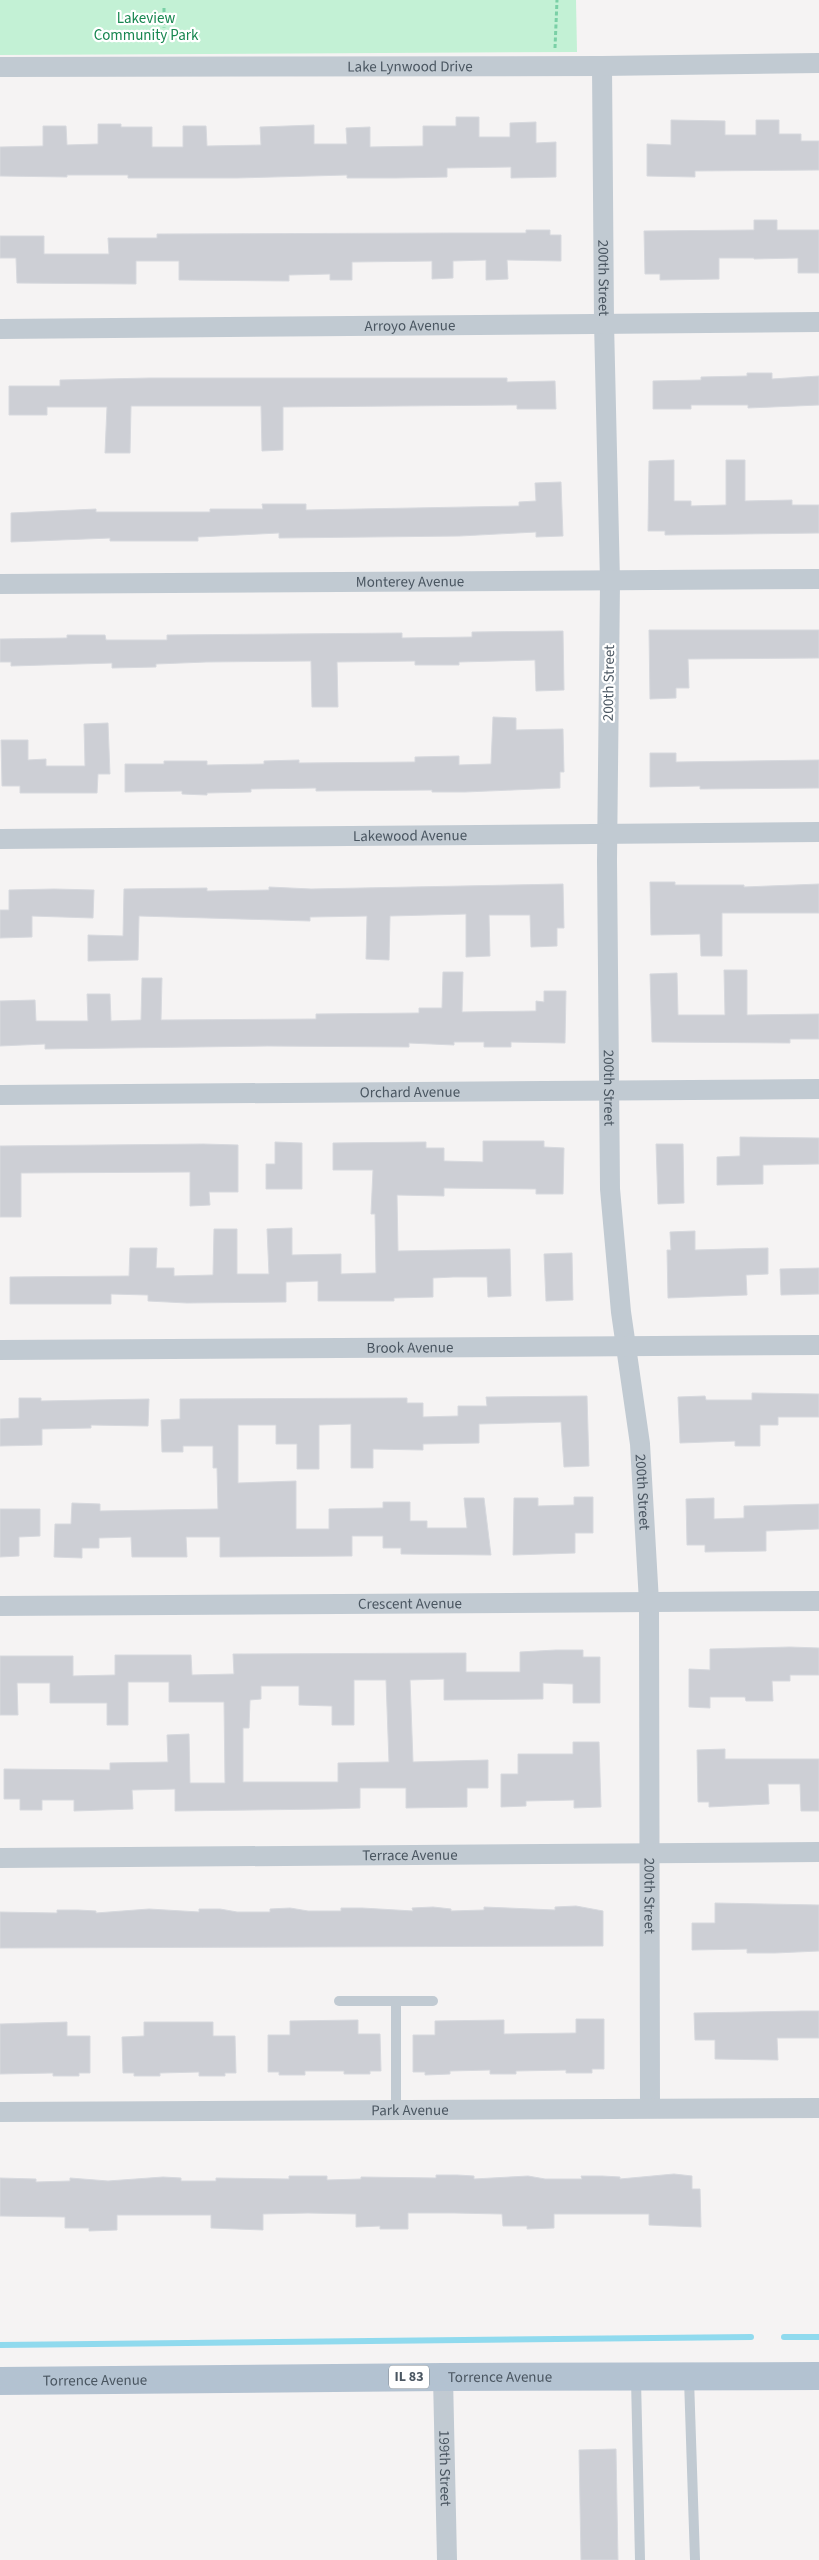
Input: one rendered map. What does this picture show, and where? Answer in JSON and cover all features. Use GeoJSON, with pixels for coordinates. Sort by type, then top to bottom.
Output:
{"type":"FeatureCollection","features":[{"type":"Feature","properties":{"kind":"main road","name":"Torrence Avenue"},"geometry":{"type":"LineString","coordinates":[[0,2381],[819,2376]]}},
{"type":"Feature","properties":{"kind":"street","name":"Lake Lynwood Drive"},"geometry":{"type":"LineString","coordinates":[[0,67],[819,64]]}},
{"type":"Feature","properties":{"kind":"street","name":"200th Street"},"geometry":{"type":"LineString","coordinates":[[602,66],[604,322],[610,582],[607,833],[610,1189],[613,1239],[640,1444],[649,1602],[650,2108]]}},
{"type":"Feature","properties":{"kind":"street","name":"Arroyo Avenue"},"geometry":{"type":"LineString","coordinates":[[0,329],[604,322],[819,322]]}},
{"type":"Feature","properties":{"kind":"street","name":"Monterey Avenue"},"geometry":{"type":"LineString","coordinates":[[0,584],[610,582],[819,579]]}},
{"type":"Feature","properties":{"kind":"street","name":"Lakewood Avenue"},"geometry":{"type":"LineString","coordinates":[[0,838],[819,832]]}},
{"type":"Feature","properties":{"kind":"street","name":"Orchard Avenue"},"geometry":{"type":"LineString","coordinates":[[0,1095],[819,1089]]}},
{"type":"Feature","properties":{"kind":"street","name":"Brook Avenue"},"geometry":{"type":"LineString","coordinates":[[0,1350],[819,1345]]}},
{"type":"Feature","properties":{"kind":"street","name":"Crescent Avenue"},"geometry":{"type":"LineString","coordinates":[[0,1606],[819,1601]]}},
{"type":"Feature","properties":{"kind":"street","name":"Terrace Avenue"},"geometry":{"type":"LineString","coordinates":[[0,1858],[819,1852]]}},
{"type":"Feature","properties":{"kind":"street","name":"Park Avenue"},"geometry":{"type":"LineString","coordinates":[[0,2112],[819,2108]]}},
{"type":"Feature","properties":{"kind":"street","name":"199th Street"},"geometry":{"type":"LineString","coordinates":[[443,2377],[447,2560]]}},
{"type":"Feature","properties":{"kind":"lane"},"geometry":{"type":"LineString","coordinates":[[339,2001],[433,2001]]}},
{"type":"Feature","properties":{"kind":"lane"},"geometry":{"type":"LineString","coordinates":[[396,2001],[396,2110]]}},
{"type":"Feature","properties":{"kind":"lane"},"geometry":{"type":"LineString","coordinates":[[636,2377],[640,2560]]}},
{"type":"Feature","properties":{"kind":"lane"},"geometry":{"type":"LineString","coordinates":[[690,2377],[695,2560]]}},
{"type":"Feature","properties":{"kind":"path"},"geometry":{"type":"LineString","coordinates":[[554,66],[557,0]]}},
{"type":"Feature","properties":{"kind":"path"},"geometry":{"type":"LineString","coordinates":[[164,8],[164,28]]}},
{"type":"Feature","properties":{"kind":"green space","name":"Lakeview Community Park"},"geometry":{"type":"Polygon","coordinates":[[[0,0],[576,0],[577,52],[0,55],[0,0]]]}},
{"type":"Feature","properties":{"kind":"building"},"geometry":{"type":"Polygon","coordinates":[[[456,117],[479,117],[479,137],[510,137],[510,123],[536,122],[536,143],[556,142],[556,177],[511,178],[511,167],[447,168],[447,177],[395,178],[347,178],[347,175],[237,178],[128,178],[128,175],[67,175],[67,177],[0,176],[0,147],[43,146],[43,126],[66,126],[67,145],[98,144],[98,124],[121,124],[121,127],[152,127],[152,147],[183,147],[183,126],[206,126],[207,146],[261,145],[260,127],[314,125],[314,144],[347,144],[346,128],[370,127],[370,147],[423,146],[423,126],[456,126],[456,117]]]}},
{"type":"Feature","properties":{"kind":"building"},"geometry":{"type":"Polygon","coordinates":[[[671,120],[725,121],[725,135],[756,135],[756,120],[779,120],[779,134],[801,134],[801,141],[819,141],[819,170],[695,171],[695,177],[647,176],[647,144],[671,145],[671,120]]]}},
{"type":"Feature","properties":{"kind":"building"},"geometry":{"type":"Polygon","coordinates":[[[754,220],[777,220],[777,230],[819,230],[819,273],[798,273],[798,258],[719,258],[719,279],[660,280],[660,274],[645,274],[644,231],[754,230],[754,220]]]}},
{"type":"Feature","properties":{"kind":"building"},"geometry":{"type":"Polygon","coordinates":[[[526,230],[550,230],[550,235],[561,235],[561,261],[507,260],[508,279],[486,280],[486,260],[453,261],[453,278],[432,279],[432,261],[352,262],[352,280],[330,280],[330,274],[289,275],[289,281],[179,280],[179,261],[136,261],[136,284],[17,283],[16,258],[0,258],[0,236],[44,236],[44,254],[109,254],[108,238],[157,238],[157,234],[526,233],[526,230]]]}},
{"type":"Feature","properties":{"kind":"building"},"geometry":{"type":"Polygon","coordinates":[[[747,373],[772,373],[772,379],[819,376],[819,405],[748,408],[748,405],[691,405],[691,409],[653,409],[653,381],[701,380],[701,377],[747,376],[747,373]]]}},
{"type":"Feature","properties":{"kind":"building"},"geometry":{"type":"Polygon","coordinates":[[[150,378],[507,378],[507,382],[555,381],[556,409],[517,409],[517,405],[283,407],[283,450],[262,451],[261,406],[131,406],[130,453],[105,453],[107,407],[47,407],[47,415],[9,415],[9,386],[60,386],[60,380],[150,378]]]}},
{"type":"Feature","properties":{"kind":"building"},"geometry":{"type":"Polygon","coordinates":[[[674,460],[674,501],[691,501],[691,506],[726,505],[726,460],[745,460],[745,501],[792,500],[792,505],[819,505],[819,533],[665,535],[665,531],[648,531],[649,461],[674,460]]]}},
{"type":"Feature","properties":{"kind":"building"},"geometry":{"type":"Polygon","coordinates":[[[561,482],[563,536],[536,537],[536,532],[460,536],[279,538],[279,533],[198,537],[198,541],[110,541],[110,538],[11,542],[11,513],[96,509],[96,512],[210,512],[210,509],[263,509],[262,504],[306,504],[306,510],[519,506],[519,502],[536,501],[535,483],[561,482]]]}},
{"type":"Feature","properties":{"kind":"building"},"geometry":{"type":"Polygon","coordinates":[[[649,630],[819,630],[819,658],[688,659],[689,688],[676,688],[676,698],[650,699],[649,630]]]}},
{"type":"Feature","properties":{"kind":"building"},"geometry":{"type":"Polygon","coordinates":[[[563,631],[564,690],[536,691],[535,660],[459,662],[459,665],[415,665],[415,661],[337,662],[338,707],[312,707],[311,661],[206,662],[156,664],[156,667],[112,668],[112,663],[11,666],[11,662],[0,662],[0,639],[67,638],[67,635],[105,635],[106,640],[167,640],[167,635],[402,633],[402,638],[472,637],[472,632],[563,631]]]}},
{"type":"Feature","properties":{"kind":"building"},"geometry":{"type":"Polygon","coordinates":[[[493,717],[516,718],[516,730],[563,729],[564,772],[560,772],[560,788],[465,792],[432,792],[432,790],[316,791],[316,788],[251,789],[251,792],[207,793],[207,795],[182,794],[182,791],[125,792],[125,764],[164,764],[164,761],[207,761],[207,765],[264,764],[264,761],[299,760],[299,763],[415,762],[415,757],[459,756],[459,765],[491,764],[493,717]]]}},
{"type":"Feature","properties":{"kind":"building"},"geometry":{"type":"Polygon","coordinates":[[[108,723],[110,774],[98,774],[97,793],[20,793],[20,786],[2,786],[1,740],[28,740],[28,760],[46,759],[46,766],[85,766],[84,724],[108,723]]]}},
{"type":"Feature","properties":{"kind":"building"},"geometry":{"type":"Polygon","coordinates":[[[650,753],[676,753],[676,762],[819,760],[819,788],[700,789],[700,786],[650,787],[650,753]]]}},
{"type":"Feature","properties":{"kind":"building"},"geometry":{"type":"Polygon","coordinates":[[[650,882],[675,882],[675,885],[744,885],[744,887],[819,884],[819,913],[722,913],[722,956],[701,956],[700,934],[651,935],[650,882]]]}},
{"type":"Feature","properties":{"kind":"building"},"geometry":{"type":"Polygon","coordinates":[[[563,884],[564,928],[557,928],[557,946],[531,947],[530,915],[489,915],[490,956],[466,957],[466,914],[390,916],[389,960],[366,959],[367,916],[310,917],[310,921],[139,916],[138,960],[88,961],[88,935],[123,936],[124,889],[207,888],[207,891],[269,890],[269,887],[311,889],[563,884]]]}},
{"type":"Feature","properties":{"kind":"building"},"geometry":{"type":"Polygon","coordinates":[[[9,890],[94,890],[93,918],[32,916],[32,937],[0,938],[0,910],[9,910],[9,890]]]}},
{"type":"Feature","properties":{"kind":"building"},"geometry":{"type":"Polygon","coordinates":[[[724,970],[747,970],[747,1015],[819,1014],[819,1039],[790,1039],[790,1043],[652,1042],[650,974],[677,973],[678,1015],[725,1015],[724,970]]]}},
{"type":"Feature","properties":{"kind":"building"},"geometry":{"type":"Polygon","coordinates":[[[443,972],[463,972],[462,1012],[536,1011],[536,1001],[544,1002],[544,991],[566,991],[565,1043],[511,1042],[511,1047],[484,1047],[484,1042],[454,1042],[454,1045],[409,1043],[409,1047],[268,1046],[45,1049],[45,1044],[0,1046],[0,1001],[35,1000],[36,1021],[88,1021],[87,994],[110,994],[111,1021],[141,1020],[142,978],[162,978],[161,1020],[316,1019],[316,1014],[419,1013],[419,1008],[442,1008],[443,972]]]}},
{"type":"Feature","properties":{"kind":"building"},"geometry":{"type":"Polygon","coordinates":[[[740,1137],[819,1138],[819,1164],[763,1165],[763,1184],[717,1185],[717,1157],[740,1156],[740,1137]]]}},
{"type":"Feature","properties":{"kind":"building"},"geometry":{"type":"Polygon","coordinates":[[[483,1141],[544,1141],[544,1147],[564,1148],[563,1194],[536,1194],[536,1189],[444,1188],[444,1196],[397,1195],[398,1251],[510,1249],[511,1296],[488,1297],[487,1277],[453,1277],[433,1278],[433,1297],[394,1298],[394,1301],[318,1301],[318,1281],[286,1282],[286,1302],[187,1303],[148,1301],[148,1295],[111,1294],[111,1304],[10,1304],[10,1277],[129,1276],[130,1248],[157,1248],[156,1268],[174,1268],[174,1276],[213,1275],[214,1229],[237,1229],[237,1274],[269,1274],[267,1229],[292,1228],[292,1255],[341,1254],[341,1274],[376,1273],[375,1214],[371,1214],[373,1170],[333,1170],[333,1143],[426,1142],[426,1148],[444,1148],[444,1161],[483,1162],[483,1141]]]}},
{"type":"Feature","properties":{"kind":"building"},"geometry":{"type":"Polygon","coordinates":[[[275,1142],[302,1143],[302,1189],[266,1189],[266,1164],[275,1164],[275,1142]]]}},
{"type":"Feature","properties":{"kind":"building"},"geometry":{"type":"Polygon","coordinates":[[[656,1144],[683,1144],[684,1203],[658,1204],[656,1144]]]}},
{"type":"Feature","properties":{"kind":"building"},"geometry":{"type":"Polygon","coordinates":[[[238,1145],[238,1192],[209,1192],[210,1205],[190,1206],[190,1172],[21,1173],[21,1217],[0,1217],[0,1146],[238,1145]]]}},
{"type":"Feature","properties":{"kind":"building"},"geometry":{"type":"Polygon","coordinates":[[[695,1231],[695,1250],[768,1248],[768,1274],[746,1275],[747,1295],[668,1298],[667,1250],[671,1250],[670,1232],[695,1231]]]}},
{"type":"Feature","properties":{"kind":"building"},"geometry":{"type":"Polygon","coordinates":[[[572,1253],[573,1300],[546,1301],[544,1254],[572,1253]]]}},
{"type":"Feature","properties":{"kind":"building"},"geometry":{"type":"Polygon","coordinates":[[[819,1268],[819,1294],[781,1295],[780,1269],[819,1268]]]}},
{"type":"Feature","properties":{"kind":"building"},"geometry":{"type":"Polygon","coordinates":[[[752,1393],[819,1394],[819,1417],[778,1417],[778,1425],[760,1425],[760,1446],[735,1446],[735,1441],[680,1443],[678,1397],[705,1396],[706,1400],[752,1400],[752,1393]]]}},
{"type":"Feature","properties":{"kind":"building"},"geometry":{"type":"Polygon","coordinates":[[[587,1396],[589,1466],[564,1467],[561,1422],[479,1424],[479,1443],[423,1444],[423,1450],[373,1449],[373,1468],[351,1468],[351,1424],[319,1425],[319,1469],[297,1469],[297,1444],[276,1444],[276,1425],[238,1425],[238,1483],[296,1481],[296,1529],[329,1529],[329,1509],[383,1508],[383,1502],[410,1502],[410,1521],[427,1521],[427,1528],[467,1528],[464,1498],[484,1498],[491,1555],[401,1554],[401,1548],[383,1548],[383,1536],[352,1536],[352,1556],[220,1557],[220,1537],[186,1537],[187,1557],[132,1557],[131,1537],[99,1538],[99,1548],[82,1548],[82,1558],[54,1557],[55,1524],[71,1524],[72,1503],[100,1504],[100,1511],[218,1509],[217,1468],[213,1468],[213,1446],[183,1446],[183,1452],[162,1452],[161,1420],[180,1419],[180,1399],[407,1398],[407,1403],[423,1403],[423,1417],[458,1416],[458,1406],[487,1406],[486,1397],[587,1396]]]}},
{"type":"Feature","properties":{"kind":"building"},"geometry":{"type":"Polygon","coordinates":[[[19,1398],[41,1398],[41,1401],[149,1399],[148,1426],[91,1425],[91,1428],[42,1429],[42,1445],[0,1446],[0,1419],[19,1418],[19,1398]]]}},
{"type":"Feature","properties":{"kind":"building"},"geometry":{"type":"Polygon","coordinates":[[[574,1497],[593,1497],[593,1533],[575,1533],[575,1553],[513,1555],[514,1498],[538,1498],[538,1506],[574,1505],[574,1497]]]}},
{"type":"Feature","properties":{"kind":"building"},"geometry":{"type":"Polygon","coordinates":[[[714,1498],[714,1519],[744,1518],[744,1506],[819,1504],[819,1529],[766,1531],[766,1551],[705,1552],[705,1545],[687,1545],[686,1499],[714,1498]]]}},
{"type":"Feature","properties":{"kind":"building"},"geometry":{"type":"Polygon","coordinates":[[[0,1509],[40,1509],[40,1536],[19,1537],[19,1556],[0,1557],[0,1509]]]}},
{"type":"Feature","properties":{"kind":"building"},"geometry":{"type":"Polygon","coordinates":[[[819,1648],[819,1675],[790,1675],[790,1681],[772,1681],[773,1701],[746,1701],[745,1697],[710,1697],[710,1708],[689,1707],[689,1669],[710,1670],[710,1649],[819,1648]]]}},
{"type":"Feature","properties":{"kind":"building"},"geometry":{"type":"Polygon","coordinates":[[[583,1650],[583,1657],[600,1657],[600,1703],[573,1703],[573,1684],[543,1683],[543,1699],[444,1700],[444,1679],[410,1680],[413,1762],[488,1760],[488,1788],[467,1788],[467,1807],[406,1808],[406,1788],[360,1788],[360,1808],[327,1809],[175,1811],[175,1789],[132,1790],[133,1809],[74,1811],[74,1800],[42,1800],[42,1810],[20,1810],[20,1799],[4,1799],[4,1769],[110,1770],[110,1763],[168,1762],[167,1735],[189,1734],[190,1783],[225,1783],[224,1702],[169,1702],[169,1682],[128,1682],[128,1725],[107,1725],[107,1703],[50,1703],[50,1683],[17,1683],[18,1715],[0,1715],[0,1656],[73,1656],[73,1676],[115,1675],[115,1655],[191,1655],[192,1675],[234,1674],[233,1654],[466,1653],[466,1672],[520,1672],[520,1652],[583,1650]],[[354,1680],[354,1725],[332,1725],[332,1706],[299,1705],[299,1686],[261,1686],[261,1699],[250,1700],[249,1728],[243,1728],[243,1782],[338,1782],[338,1763],[389,1762],[386,1680],[354,1680]]]}},
{"type":"Feature","properties":{"kind":"building"},"geometry":{"type":"Polygon","coordinates":[[[573,1742],[599,1742],[601,1807],[574,1808],[574,1800],[526,1801],[526,1806],[501,1807],[501,1774],[518,1774],[518,1754],[573,1754],[573,1742]]]}},
{"type":"Feature","properties":{"kind":"building"},"geometry":{"type":"Polygon","coordinates":[[[725,1749],[725,1759],[819,1759],[819,1811],[801,1811],[800,1784],[768,1784],[769,1804],[709,1807],[709,1802],[698,1802],[697,1750],[725,1749]]]}},
{"type":"Feature","properties":{"kind":"building"},"geometry":{"type":"Polygon","coordinates":[[[715,1903],[819,1905],[819,1951],[747,1953],[747,1949],[692,1950],[692,1923],[715,1923],[715,1903]]]}},
{"type":"Feature","properties":{"kind":"building"},"geometry":{"type":"Polygon","coordinates":[[[576,1906],[603,1911],[603,1946],[0,1948],[0,1912],[57,1913],[57,1910],[78,1910],[96,1911],[96,1913],[149,1909],[199,1912],[199,1909],[220,1909],[237,1912],[270,1912],[270,1909],[290,1908],[308,1911],[341,1911],[341,1908],[362,1908],[413,1911],[412,1908],[433,1907],[451,1909],[451,1911],[484,1910],[484,1907],[555,1910],[555,1907],[576,1906]]]}},
{"type":"Feature","properties":{"kind":"building"},"geometry":{"type":"Polygon","coordinates":[[[819,2011],[819,2038],[777,2038],[778,2060],[715,2059],[715,2040],[695,2040],[694,2013],[819,2011]]]}},
{"type":"Feature","properties":{"kind":"building"},"geometry":{"type":"Polygon","coordinates":[[[576,2019],[604,2019],[604,2069],[592,2069],[592,2073],[566,2073],[566,2070],[516,2071],[516,2074],[490,2074],[490,2070],[450,2071],[450,2074],[425,2075],[425,2072],[413,2072],[413,2035],[435,2035],[435,2021],[504,2020],[504,2034],[576,2033],[576,2019]]]}},
{"type":"Feature","properties":{"kind":"building"},"geometry":{"type":"Polygon","coordinates":[[[358,2020],[358,2034],[380,2034],[381,2071],[370,2071],[370,2074],[344,2074],[344,2071],[305,2071],[305,2075],[279,2075],[279,2072],[268,2072],[268,2035],[290,2035],[290,2021],[358,2020]]]}},
{"type":"Feature","properties":{"kind":"building"},"geometry":{"type":"Polygon","coordinates":[[[67,2022],[67,2036],[90,2036],[90,2073],[79,2073],[79,2076],[53,2076],[53,2073],[0,2074],[0,2024],[67,2022]]]}},
{"type":"Feature","properties":{"kind":"building"},"geometry":{"type":"Polygon","coordinates":[[[144,2022],[213,2022],[213,2036],[235,2036],[236,2073],[225,2073],[225,2076],[199,2076],[199,2072],[160,2073],[160,2076],[134,2076],[134,2073],[123,2073],[122,2037],[144,2036],[144,2022]]]}},
{"type":"Feature","properties":{"kind":"building"},"geometry":{"type":"Polygon","coordinates":[[[674,2174],[692,2176],[692,2189],[700,2189],[701,2227],[649,2225],[649,2214],[554,2214],[554,2228],[527,2229],[527,2226],[503,2226],[502,2214],[408,2213],[408,2229],[380,2229],[380,2226],[356,2227],[356,2214],[308,2213],[263,2214],[263,2230],[211,2228],[211,2215],[117,2215],[117,2230],[89,2231],[89,2228],[65,2228],[65,2217],[0,2216],[0,2178],[36,2179],[36,2182],[70,2181],[70,2178],[108,2181],[163,2177],[181,2178],[181,2181],[216,2181],[216,2178],[289,2179],[289,2176],[327,2176],[327,2180],[361,2179],[361,2177],[436,2178],[436,2175],[474,2176],[474,2179],[528,2176],[545,2179],[582,2179],[581,2176],[602,2176],[620,2177],[620,2179],[674,2174]]]}},
{"type":"Feature","properties":{"kind":"building"},"geometry":{"type":"Polygon","coordinates":[[[616,2449],[618,2560],[581,2560],[579,2450],[616,2449]]]}},
{"type":"Feature","properties":{"kind":"waterway"},"geometry":{"type":"LineString","coordinates":[[0,2345],[751,2337]]}},
{"type":"Feature","properties":{"kind":"waterway"},"geometry":{"type":"LineString","coordinates":[[784,2337],[819,2337]]}}]}
